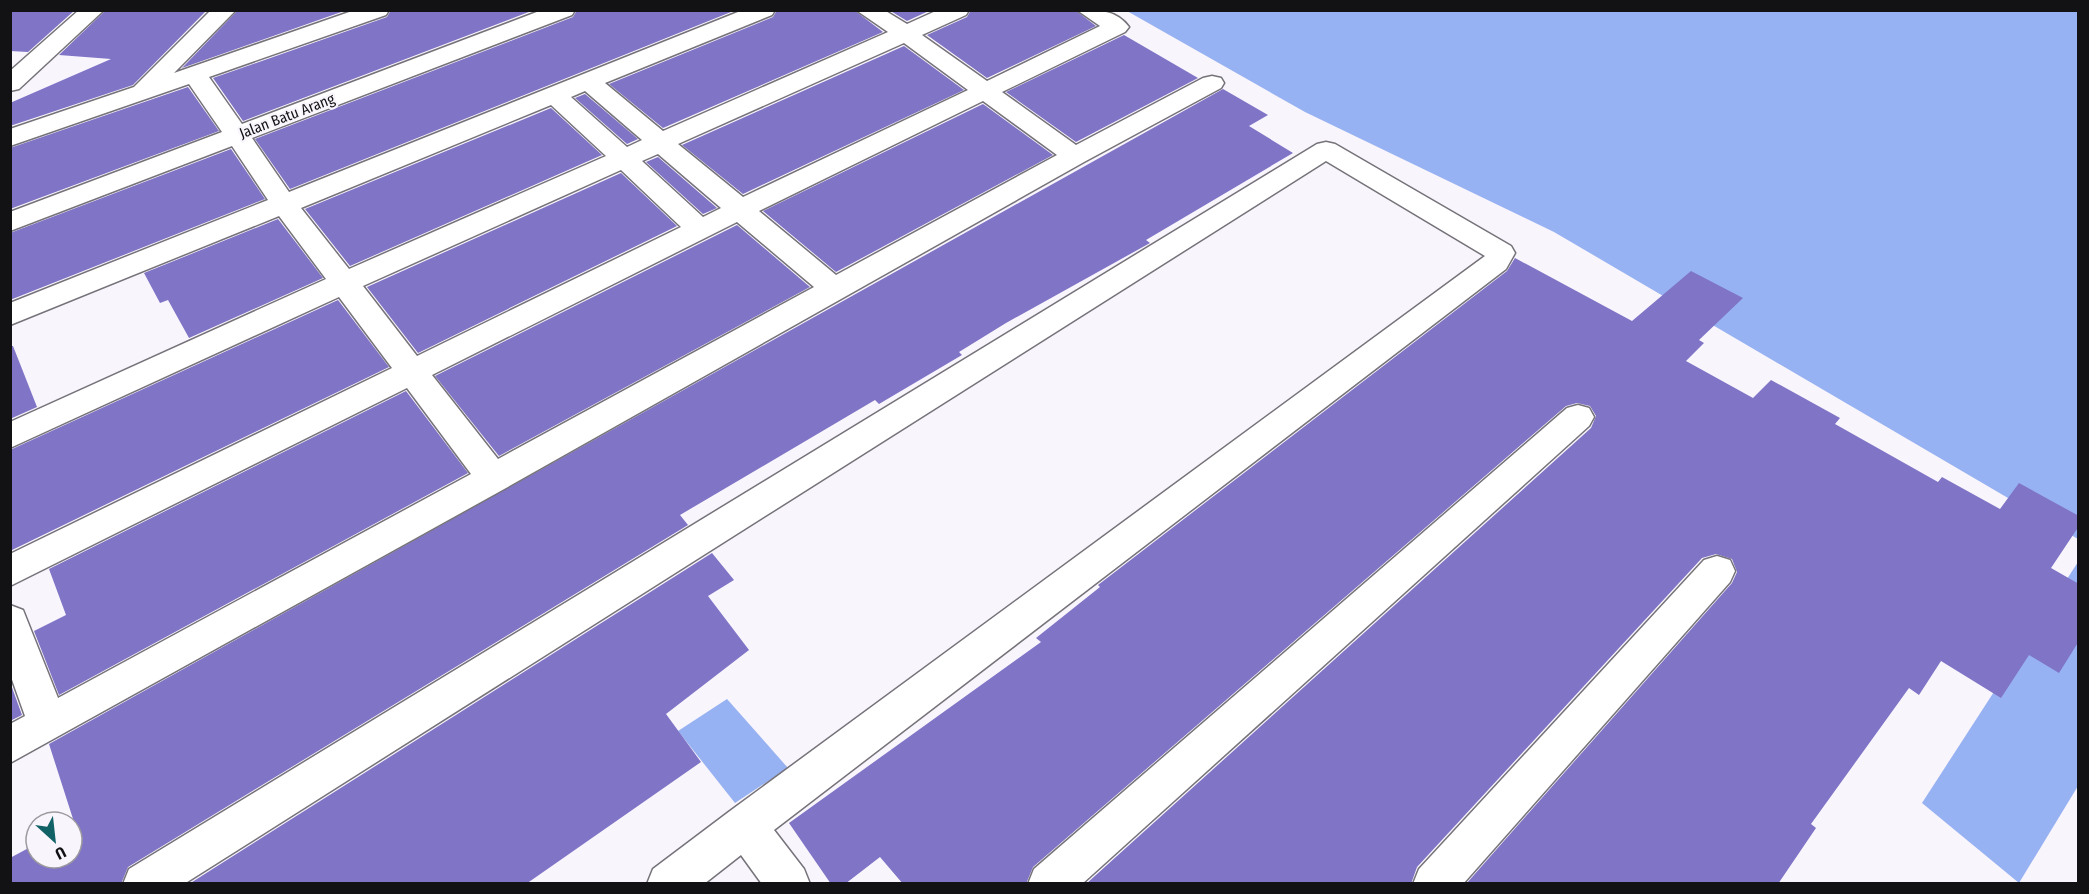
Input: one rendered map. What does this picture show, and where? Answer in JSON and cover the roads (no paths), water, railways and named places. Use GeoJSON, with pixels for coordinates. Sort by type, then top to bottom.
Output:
{"type":"FeatureCollection","features":[{"type":"Feature","properties":{"kind":"street"},"geometry":{"type":"LineString","coordinates":[[10,84],[93,10]]}},
{"type":"Feature","properties":{"kind":"street"},"geometry":{"type":"LineString","coordinates":[[139,94],[225,10]]}},
{"type":"Feature","properties":{"kind":"street"},"geometry":{"type":"LineString","coordinates":[[10,138],[378,10]]}},
{"type":"Feature","properties":{"kind":"street","name":"Jalan Batu Arang"},"geometry":{"type":"LineString","coordinates":[[10,222],[564,10]]}},
{"type":"Feature","properties":{"kind":"street"},"geometry":{"type":"LineString","coordinates":[[10,315],[764,10]]}},
{"type":"Feature","properties":{"kind":"street"},"geometry":{"type":"LineString","coordinates":[[867,10],[905,33],[1075,156]]}},
{"type":"Feature","properties":{"kind":"street"},"geometry":{"type":"LineString","coordinates":[[10,436],[344,283],[958,10]]}},
{"type":"Feature","properties":{"kind":"street"},"geometry":{"type":"LineString","coordinates":[[10,571],[700,229],[1117,27],[1088,10]]}},
{"type":"Feature","properties":{"kind":"street"},"geometry":{"type":"LineString","coordinates":[[195,74],[284,204],[494,479]]}},
{"type":"Feature","properties":{"kind":"street"},"geometry":{"type":"LineString","coordinates":[[590,82],[835,290]]}},
{"type":"Feature","properties":{"kind":"street"},"geometry":{"type":"LineString","coordinates":[[10,745],[1075,156],[1212,83]]}},
{"type":"Feature","properties":{"kind":"street"},"geometry":{"type":"LineString","coordinates":[[556,96],[700,229]]}},
{"type":"Feature","properties":{"kind":"street"},"geometry":{"type":"LineString","coordinates":[[144,884],[1326,150],[1501,253],[1496,262],[668,884]]}},
{"type":"Feature","properties":{"kind":"street"},"geometry":{"type":"LineString","coordinates":[[1049,884],[1578,417]]}},
{"type":"Feature","properties":{"kind":"street"},"geometry":{"type":"LineString","coordinates":[[1434,884],[1717,571]]}},
{"type":"Feature","properties":{"kind":"street"},"geometry":{"type":"LineString","coordinates":[[10,621],[48,724]]}},
{"type":"Feature","properties":{"kind":"street"},"geometry":{"type":"LineString","coordinates":[[746,825],[789,884]]}},
{"type":"Feature","properties":{"kind":"water"},"geometry":{"type":"Polygon","coordinates":[[[1127,11],[2078,11],[2078,539],[1554,232],[1305,112],[1127,11]]]}},
{"type":"Feature","properties":{"kind":"water"},"geometry":{"type":"Polygon","coordinates":[[[2078,562],[2078,883],[2019,883],[1922,803],[2078,562]]]}},
{"type":"Feature","properties":{"kind":"water"},"geometry":{"type":"Polygon","coordinates":[[[727,699],[788,768],[735,803],[678,731],[727,699]]]}}]}
